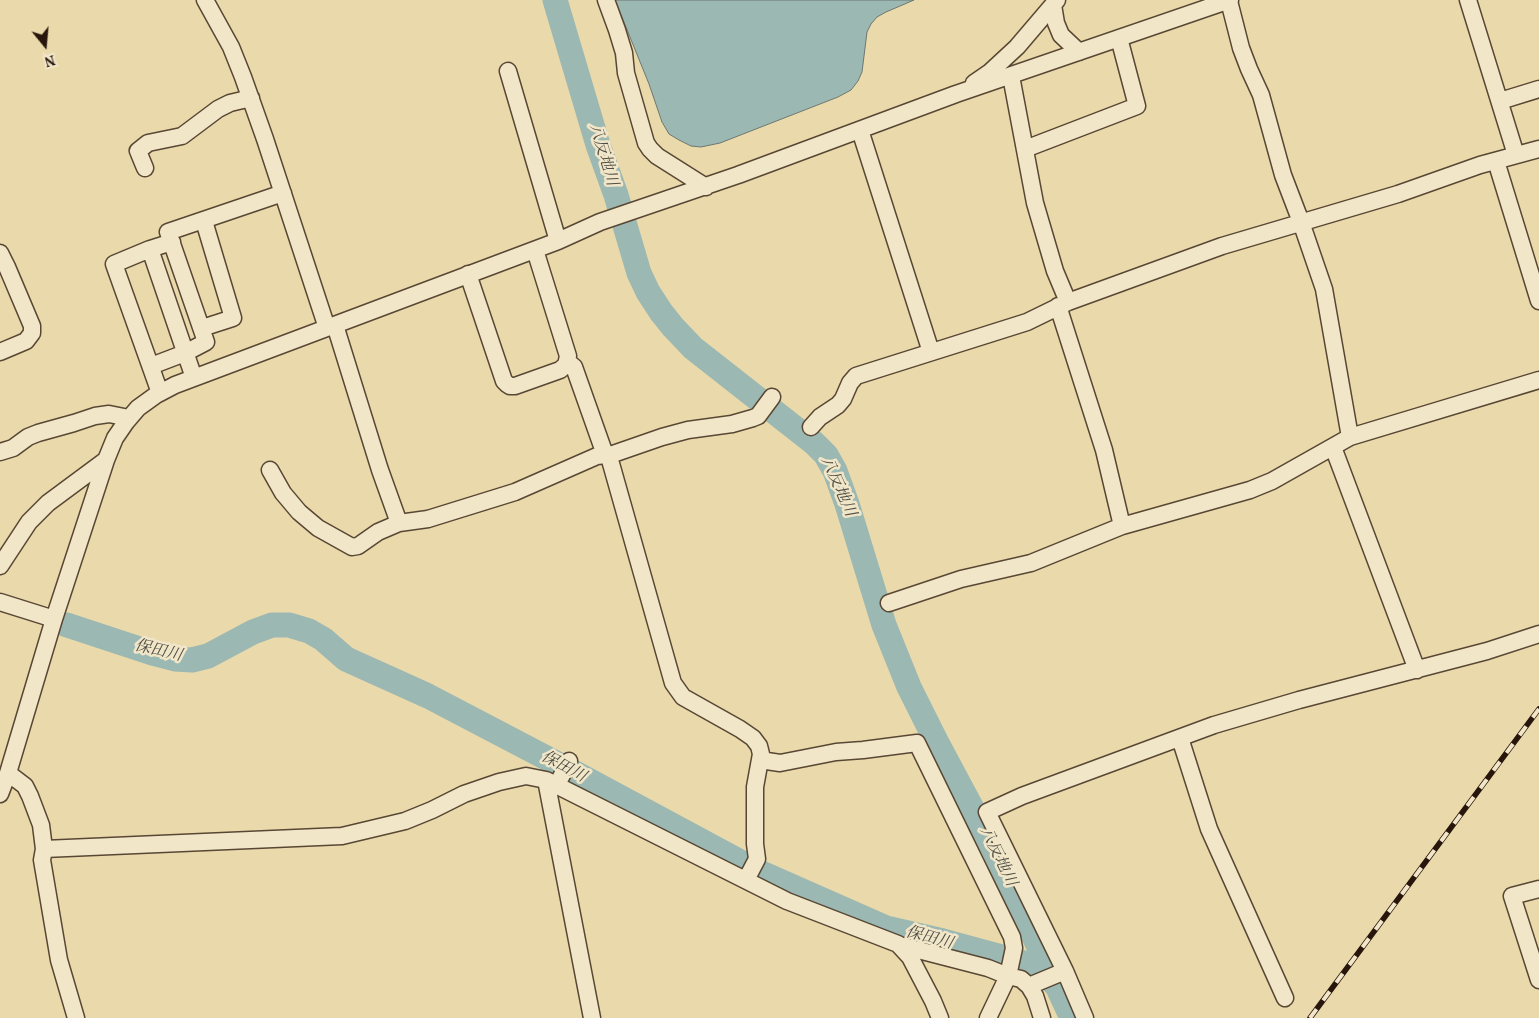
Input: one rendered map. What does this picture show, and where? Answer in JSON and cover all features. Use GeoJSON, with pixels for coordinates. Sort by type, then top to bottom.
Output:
{"type":"FeatureCollection","features":[{"type":"Feature","properties":{"kind":"street"},"geometry":{"type":"LineString","coordinates":[[205,0],[231,47],[251,98],[399,523]]}},
{"type":"Feature","properties":{"kind":"street"},"geometry":{"type":"LineString","coordinates":[[606,0],[624,53],[626,73],[646,143],[657,156],[706,187]]}},
{"type":"Feature","properties":{"kind":"street"},"geometry":{"type":"LineString","coordinates":[[1468,0],[1516,155]]}},
{"type":"Feature","properties":{"kind":"street"},"geometry":{"type":"LineString","coordinates":[[0,794],[106,460],[115,438],[129,418],[138,408],[160,393],[175,385],[535,250],[608,220],[706,187],[956,94],[1224,1],[1249,69],[1261,95],[1283,175],[1324,289],[1350,437]]}},
{"type":"Feature","properties":{"kind":"street"},"geometry":{"type":"LineString","coordinates":[[1055,2],[1056,23],[1061,35],[1079,52]]}},
{"type":"Feature","properties":{"kind":"street"},"geometry":{"type":"LineString","coordinates":[[956,94],[990,72],[1017,47],[1055,2]]}},
{"type":"Feature","properties":{"kind":"street"},"geometry":{"type":"LineString","coordinates":[[1025,150],[1137,106],[1119,38]]}},
{"type":"Feature","properties":{"kind":"street"},"geometry":{"type":"LineString","coordinates":[[508,71],[558,241]]}},
{"type":"Feature","properties":{"kind":"street"},"geometry":{"type":"LineString","coordinates":[[1011,76],[1035,203],[1104,450],[1122,526]]}},
{"type":"Feature","properties":{"kind":"street"},"geometry":{"type":"LineString","coordinates":[[1500,101],[1539,89]]}},
{"type":"Feature","properties":{"kind":"street"},"geometry":{"type":"LineString","coordinates":[[145,168],[138,151],[148,143],[182,136],[218,109],[251,98]]}},
{"type":"Feature","properties":{"kind":"street"},"geometry":{"type":"LineString","coordinates":[[860,130],[931,352]]}},
{"type":"Feature","properties":{"kind":"street"},"geometry":{"type":"LineString","coordinates":[[811,427],[815,420],[838,405],[856,376],[1026,322],[1063,304],[1222,246],[1398,194],[1480,165],[1539,149]]}},
{"type":"Feature","properties":{"kind":"street"},"geometry":{"type":"LineString","coordinates":[[1496,161],[1535,275],[1539,301]]}},
{"type":"Feature","properties":{"kind":"street"},"geometry":{"type":"LineString","coordinates":[[150,366],[185,353],[206,342],[168,232],[283,193]]}},
{"type":"Feature","properties":{"kind":"street"},"geometry":{"type":"LineString","coordinates":[[202,328],[233,318],[204,221]]}},
{"type":"Feature","properties":{"kind":"street"},"geometry":{"type":"LineString","coordinates":[[160,393],[114,264],[172,242]]}},
{"type":"Feature","properties":{"kind":"street"},"geometry":{"type":"LineString","coordinates":[[150,250],[194,378]]}},
{"type":"Feature","properties":{"kind":"street"},"geometry":{"type":"LineString","coordinates":[[468,274],[504,381],[510,386],[515,386],[564,368],[568,362],[568,356],[535,250]]}},
{"type":"Feature","properties":{"kind":"street"},"geometry":{"type":"LineString","coordinates":[[0,253],[32,326],[32,333],[26,341],[0,352]]}},
{"type":"Feature","properties":{"kind":"street"},"geometry":{"type":"LineString","coordinates":[[568,362],[574,367],[604,449],[610,460],[673,683],[683,697],[740,729],[753,738],[759,746],[761,754],[754,787],[757,859],[750,873]]}},
{"type":"Feature","properties":{"kind":"street"},"geometry":{"type":"LineString","coordinates":[[889,603],[961,580],[1031,563],[1122,526],[1250,490],[1272,481],[1350,437],[1539,380]]}},
{"type":"Feature","properties":{"kind":"street"},"geometry":{"type":"LineString","coordinates":[[270,470],[283,493],[299,512],[318,528],[352,548],[378,532],[399,523],[428,519],[515,492],[597,456],[607,455],[688,430],[732,424],[753,418],[758,416],[768,403]]}},
{"type":"Feature","properties":{"kind":"street"},"geometry":{"type":"LineString","coordinates":[[0,452],[13,448],[28,437],[38,433],[74,424],[95,416],[109,414],[129,418]]}},
{"type":"Feature","properties":{"kind":"street"},"geometry":{"type":"LineString","coordinates":[[1333,447],[1417,670]]}},
{"type":"Feature","properties":{"kind":"street"},"geometry":{"type":"LineString","coordinates":[[0,566],[29,522],[48,503],[106,460]]}},
{"type":"Feature","properties":{"kind":"street"},"geometry":{"type":"LineString","coordinates":[[0,602],[54,619]]}},
{"type":"Feature","properties":{"kind":"street"},"geometry":{"type":"LineString","coordinates":[[1085,1018],[987,812],[1022,796],[1214,725],[1299,700],[1487,651],[1539,634]]}},
{"type":"Feature","properties":{"kind":"street"},"geometry":{"type":"LineString","coordinates":[[1180,738],[1209,829],[1285,998]]}},
{"type":"Feature","properties":{"kind":"street"},"geometry":{"type":"LineString","coordinates":[[760,760],[780,763],[836,752],[917,743],[1012,936],[1014,948],[1008,976],[988,1018]]}},
{"type":"Feature","properties":{"kind":"street"},"geometry":{"type":"LineString","coordinates":[[8,773],[25,786],[40,826],[44,849],[42,860],[59,960],[76,1018]]}},
{"type":"Feature","properties":{"kind":"street"},"geometry":{"type":"LineString","coordinates":[[44,849],[342,836],[405,821],[464,794],[499,782],[526,776],[561,773],[750,873],[788,901],[898,944],[988,968],[1021,980],[1035,983],[1062,972]]}},
{"type":"Feature","properties":{"kind":"street"},"geometry":{"type":"LineString","coordinates":[[561,773],[592,1018]]}},
{"type":"Feature","properties":{"kind":"street"},"geometry":{"type":"LineString","coordinates":[[1539,889],[1512,896],[1539,980]]}},
{"type":"Feature","properties":{"kind":"street"},"geometry":{"type":"LineString","coordinates":[[898,944],[910,957],[940,1018]]}},
{"type":"Feature","properties":{"kind":"street"},"geometry":{"type":"LineString","coordinates":[[1035,983],[1035,996],[1042,1018]]}},
{"type":"Feature","properties":{"kind":"water"},"geometry":{"type":"Polygon","coordinates":[[[615,0],[914,0],[877,17],[871,24],[867,32],[862,72],[851,90],[838,97],[720,143],[701,147],[691,146],[669,134],[662,122],[649,84],[615,0]]]}},
{"type":"Feature","properties":{"kind":"waterway","name":"八反地川"},"geometry":{"type":"LineString","coordinates":[[555,0],[598,145],[616,195],[639,273],[648,292],[673,327],[693,348],[814,443],[826,455],[835,471],[847,504],[884,625],[909,687],[993,848],[1072,1018]]}},
{"type":"Feature","properties":{"kind":"waterway","name":"保田川"},"geometry":{"type":"LineString","coordinates":[[67,625],[152,653],[175,659],[192,660],[208,656],[253,632],[272,625],[289,625],[309,631],[323,639],[346,659],[428,696],[759,872],[886,928],[1039,967],[1054,983]]}},
{"type":"Feature","properties":{"kind":"railway"},"geometry":{"type":"LineString","coordinates":[[1310,1018],[1539,709]]}}]}
